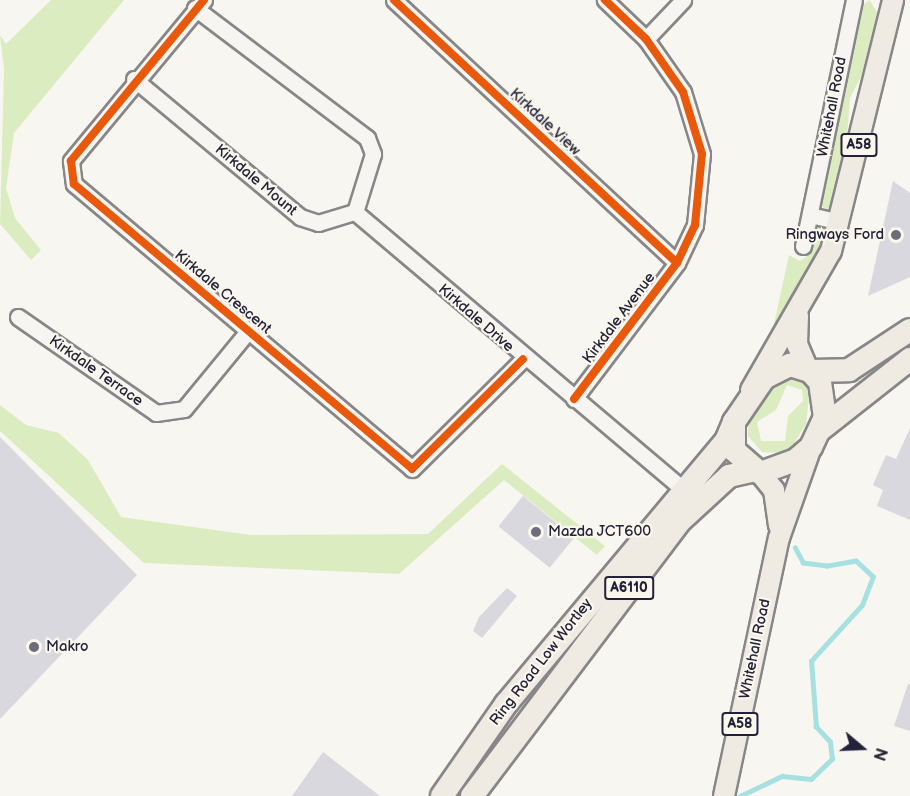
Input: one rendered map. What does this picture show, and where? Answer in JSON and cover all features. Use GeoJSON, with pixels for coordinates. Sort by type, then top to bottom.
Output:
{"type":"FeatureCollection","features":[{"type":"Feature","properties":{"kind":"highway","name":"A6110"},"geometry":{"type":"LineString","coordinates":[[734,422],[748,396],[780,367],[809,371],[849,370],[910,330]]}},
{"type":"Feature","properties":{"kind":"highway","name":"A6110"},"geometry":{"type":"LineString","coordinates":[[758,471],[783,467],[910,358]]}},
{"type":"Feature","properties":{"kind":"highway"},"geometry":{"type":"LineString","coordinates":[[809,371],[827,403],[814,439]]}},
{"type":"Feature","properties":{"kind":"highway"},"geometry":{"type":"LineString","coordinates":[[734,422],[734,450],[758,471]]}},
{"type":"Feature","properties":{"kind":"highway","name":"Ring Road Low Wortley"},"geometry":{"type":"LineString","coordinates":[[442,796],[506,704],[682,488],[726,441],[734,422]]}},
{"type":"Feature","properties":{"kind":"highway","name":"Ring Road Low Wortley"},"geometry":{"type":"LineString","coordinates":[[472,796],[679,522],[729,476],[758,471]]}},
{"type":"Feature","properties":{"kind":"main road","name":"A58"},"geometry":{"type":"LineString","coordinates":[[748,396],[798,316],[840,222],[893,0]]}},
{"type":"Feature","properties":{"kind":"main road","name":"A58"},"geometry":{"type":"LineString","coordinates":[[798,316],[797,344],[809,371]]}},
{"type":"Feature","properties":{"kind":"main road","name":"Whitehall Road"},"geometry":{"type":"LineString","coordinates":[[724,796],[779,538],[814,439]]}},
{"type":"Feature","properties":{"kind":"main road","name":"Whitehall Road"},"geometry":{"type":"LineString","coordinates":[[758,471],[780,505],[779,538]]}},
{"type":"Feature","properties":{"kind":"street","name":"Kirkdale View"},"geometry":{"type":"LineString","coordinates":[[394,0],[677,263]]}},
{"type":"Feature","properties":{"kind":"street","name":"Kirkdale Avenue"},"geometry":{"type":"LineString","coordinates":[[574,399],[677,263],[694,225],[702,154],[683,92],[645,39],[605,0]]}},
{"type":"Feature","properties":{"kind":"street"},"geometry":{"type":"LineString","coordinates":[[645,39],[683,0]]}},
{"type":"Feature","properties":{"kind":"street","name":"Whitehall Road"},"geometry":{"type":"LineString","coordinates":[[803,246],[854,0]]}},
{"type":"Feature","properties":{"kind":"street"},"geometry":{"type":"LineString","coordinates":[[199,4],[367,138],[374,154],[355,212]]}},
{"type":"Feature","properties":{"kind":"street","name":"Kirkdale Crescent"},"geometry":{"type":"LineString","coordinates":[[199,4],[134,79],[71,160],[74,184],[412,469],[523,359]]}},
{"type":"Feature","properties":{"kind":"street","name":"Kirkdale Mount"},"geometry":{"type":"LineString","coordinates":[[134,79],[300,217],[318,223],[355,212]]}},
{"type":"Feature","properties":{"kind":"street","name":"Kirkdale Drive"},"geometry":{"type":"LineString","coordinates":[[355,212],[523,359],[682,488]]}},
{"type":"Feature","properties":{"kind":"street"},"geometry":{"type":"LineString","coordinates":[[810,215],[840,222]]}},
{"type":"Feature","properties":{"kind":"street","name":"Kirkdale Terrace"},"geometry":{"type":"LineString","coordinates":[[18,317],[156,413],[184,409],[248,331]]}},
{"type":"Feature","properties":{"kind":"green space"},"geometry":{"type":"Polygon","coordinates":[[[51,0],[124,0],[14,133],[6,188],[15,218],[41,250],[31,260],[0,224],[4,69],[0,35],[6,44],[51,0]]]}},
{"type":"Feature","properties":{"kind":"green space"},"geometry":{"type":"Polygon","coordinates":[[[870,0],[878,14],[864,71],[850,98],[844,173],[834,208],[825,209],[817,202],[858,9],[870,0]]]}},
{"type":"Feature","properties":{"kind":"green space"},"geometry":{"type":"Polygon","coordinates":[[[811,222],[821,223],[821,243],[772,333],[789,255],[800,261],[810,254],[811,222]]]}},
{"type":"Feature","properties":{"kind":"green space"},"geometry":{"type":"Polygon","coordinates":[[[789,374],[811,381],[806,424],[792,447],[782,453],[762,452],[748,436],[749,419],[771,386],[789,374]],[[787,385],[776,410],[757,422],[761,441],[785,441],[788,416],[803,401],[802,390],[787,385]]]}},
{"type":"Feature","properties":{"kind":"green space"},"geometry":{"type":"Polygon","coordinates":[[[0,405],[26,425],[59,433],[88,460],[121,517],[251,535],[428,534],[502,464],[605,546],[597,555],[504,480],[399,574],[144,563],[0,431],[0,405]]]}},
{"type":"Feature","properties":{"kind":"building","name":"Ringways Ford"},"geometry":{"type":"Polygon","coordinates":[[[893,181],[910,193],[910,277],[868,296],[893,181]]]}},
{"type":"Feature","properties":{"kind":"building"},"geometry":{"type":"Polygon","coordinates":[[[910,428],[910,520],[877,506],[883,490],[873,485],[886,455],[896,459],[910,428]]]}},
{"type":"Feature","properties":{"kind":"building","name":"Makro"},"geometry":{"type":"Polygon","coordinates":[[[0,437],[137,575],[0,719],[0,437]]]}},
{"type":"Feature","properties":{"kind":"building","name":"Mazda JCT600"},"geometry":{"type":"Polygon","coordinates":[[[523,496],[574,538],[550,568],[498,526],[523,496]]]}},
{"type":"Feature","properties":{"kind":"building"},"geometry":{"type":"Polygon","coordinates":[[[507,588],[517,596],[482,638],[473,631],[479,617],[507,588]]]}},
{"type":"Feature","properties":{"kind":"building"},"geometry":{"type":"Polygon","coordinates":[[[908,684],[910,684],[910,731],[894,726],[908,684]]]}},
{"type":"Feature","properties":{"kind":"building"},"geometry":{"type":"Polygon","coordinates":[[[323,752],[380,796],[292,796],[323,752]]]}},
{"type":"Feature","properties":{"kind":"waterway"},"geometry":{"type":"LineString","coordinates":[[740,796],[782,776],[811,779],[832,759],[830,742],[816,727],[811,661],[862,605],[873,577],[856,561],[827,566],[803,563],[795,548]]}},
{"type":"Feature","properties":{"kind":"cycle path"},"geometry":{"type":"LineString","coordinates":[[204,0],[71,161],[74,184],[412,469],[523,359]]}},
{"type":"Feature","properties":{"kind":"cycle path"},"geometry":{"type":"LineString","coordinates":[[394,0],[677,263]]}},
{"type":"Feature","properties":{"kind":"cycle path"},"geometry":{"type":"LineString","coordinates":[[574,399],[677,263],[695,225],[702,154],[683,92],[646,39],[605,0]]}},
{"type":"Feature","properties":{"kind":"place","name":"Ringways Ford"},"geometry":{"type":"Point","coordinates":[896,235]}},
{"type":"Feature","properties":{"kind":"place","name":"Mazda JCT600"},"geometry":{"type":"Point","coordinates":[536,532]}},
{"type":"Feature","properties":{"kind":"place","name":"Makro"},"geometry":{"type":"Point","coordinates":[34,647]}}]}
